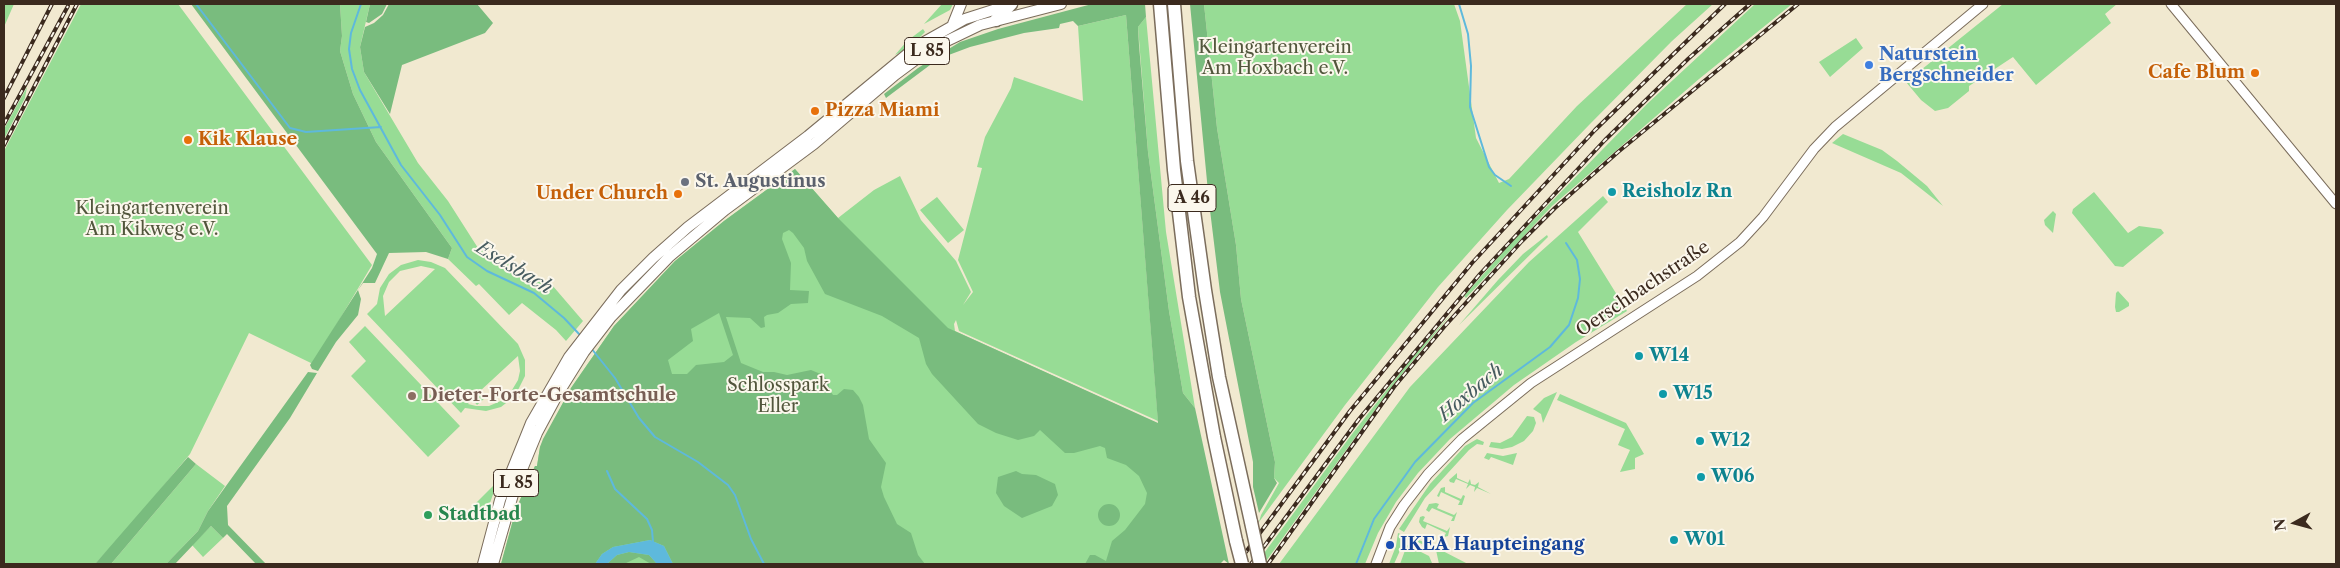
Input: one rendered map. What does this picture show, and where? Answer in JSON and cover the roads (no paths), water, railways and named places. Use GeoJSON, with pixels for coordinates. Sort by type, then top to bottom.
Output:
{"type":"FeatureCollection","features":[{"type":"Feature","properties":{"kind":"highway"},"geometry":{"type":"LineString","coordinates":[[996,20],[1012,4]]}},
{"type":"Feature","properties":{"kind":"highway","name":"A 46"},"geometry":{"type":"LineString","coordinates":[[1160,4],[1174,170],[1189,297],[1214,438],[1242,564]]}},
{"type":"Feature","properties":{"kind":"highway"},"geometry":{"type":"LineString","coordinates":[[1174,10],[1178,4]]}},
{"type":"Feature","properties":{"kind":"highway","name":"A 46"},"geometry":{"type":"LineString","coordinates":[[1174,10],[1187,161],[1204,290],[1219,377],[1260,564]]}},
{"type":"Feature","properties":{"kind":"main road"},"geometry":{"type":"LineString","coordinates":[[954,24],[961,4]]}},
{"type":"Feature","properties":{"kind":"main road","name":"L 85"},"geometry":{"type":"LineString","coordinates":[[483,564],[500,500],[550,388],[590,336],[621,290],[688,227],[808,136],[909,52],[983,8],[1012,4]]}},
{"type":"Feature","properties":{"kind":"main road","name":"L 85"},"geometry":{"type":"LineString","coordinates":[[590,336],[669,256],[725,210],[814,144],[930,49],[962,32],[996,20],[1060,4]]}},
{"type":"Feature","properties":{"kind":"main road","name":"Oerschbachstraße"},"geometry":{"type":"LineString","coordinates":[[1376,564],[1390,527],[1404,506],[1428,474],[1462,439],[1531,383],[1697,276],[1740,242],[1763,217],[1814,149],[1834,127],[1983,4]]}},
{"type":"Feature","properties":{"kind":"main road"},"geometry":{"type":"LineString","coordinates":[[2171,4],[2336,204]]}},
{"type":"Feature","properties":{"kind":"main road"},"geometry":{"type":"LineString","coordinates":[[983,8],[989,18],[996,20]]}},
{"type":"Feature","properties":{"kind":"main road","name":"L 85"},"geometry":{"type":"LineString","coordinates":[[493,564],[527,443]]}},
{"type":"Feature","properties":{"kind":"water"},"geometry":{"type":"Polygon","coordinates":[[[650,540],[664,546],[673,564],[657,564],[649,555],[629,552],[617,555],[607,564],[595,564],[602,554],[613,547],[650,540]]]}},
{"type":"Feature","properties":{"kind":"waterway"},"geometry":{"type":"LineString","coordinates":[[196,4],[290,128],[306,132],[381,127]]}},
{"type":"Feature","properties":{"kind":"waterway","name":"Eselsbach"},"geometry":{"type":"LineString","coordinates":[[361,4],[351,33],[349,49],[352,69],[360,90],[401,165],[440,215],[467,257],[487,271],[534,293],[564,318],[580,335]]}},
{"type":"Feature","properties":{"kind":"waterway","name":"Hoxbach"},"geometry":{"type":"LineString","coordinates":[[1459,4],[1468,34],[1471,66],[1470,107],[1489,167],[1495,175],[1511,186]]}},
{"type":"Feature","properties":{"kind":"waterway","name":"Hoxbach"},"geometry":{"type":"LineString","coordinates":[[1356,564],[1374,519],[1415,462],[1473,403],[1550,347],[1569,325],[1578,298],[1580,279],[1577,260],[1566,243]]}},
{"type":"Feature","properties":{"kind":"waterway","name":"Eselsbach"},"geometry":{"type":"LineString","coordinates":[[591,348],[615,378],[639,418],[655,437],[698,462],[728,485],[735,495],[751,539],[764,564]]}},
{"type":"Feature","properties":{"kind":"waterway"},"geometry":{"type":"LineString","coordinates":[[607,471],[615,489],[647,519],[652,530],[653,542]]}},
{"type":"Feature","properties":{"kind":"railway"},"geometry":{"type":"LineString","coordinates":[[4,98],[52,4]]}},
{"type":"Feature","properties":{"kind":"railway"},"geometry":{"type":"LineString","coordinates":[[4,145],[77,4]]}},
{"type":"Feature","properties":{"kind":"railway"},"geometry":{"type":"LineString","coordinates":[[1237,564],[1350,411],[1472,263],[1595,130],[1725,4]]}},
{"type":"Feature","properties":{"kind":"railway"},"geometry":{"type":"LineString","coordinates":[[1251,564],[1359,419],[1480,274],[1605,140],[1688,59],[1750,4]]}},
{"type":"Feature","properties":{"kind":"railway"},"geometry":{"type":"LineString","coordinates":[[1268,564],[1394,387],[1444,327],[1522,241],[1555,208],[1618,152],[1798,4]]}},
{"type":"Feature","properties":{"kind":"railway"},"geometry":{"type":"LineString","coordinates":[[4,124],[68,6]]}},
{"type":"Feature","properties":{"kind":"place","name":"Naturstein Bergschneider"},"geometry":{"type":"Point","coordinates":[1869,65]}},
{"type":"Feature","properties":{"kind":"place","name":"Cafe Blum"},"geometry":{"type":"Point","coordinates":[2255,73]}},
{"type":"Feature","properties":{"kind":"place","name":"Pizza Miami"},"geometry":{"type":"Point","coordinates":[815,111]}},
{"type":"Feature","properties":{"kind":"place","name":"Kik Klause"},"geometry":{"type":"Point","coordinates":[188,140]}},
{"type":"Feature","properties":{"kind":"place","name":"St. Augustinus"},"geometry":{"type":"Point","coordinates":[685,182]}},
{"type":"Feature","properties":{"kind":"place","name":"Reisholz Rn"},"geometry":{"type":"Point","coordinates":[1612,192]}},
{"type":"Feature","properties":{"kind":"place","name":"Under Church"},"geometry":{"type":"Point","coordinates":[678,194]}},
{"type":"Feature","properties":{"kind":"place","name":"W14"},"geometry":{"type":"Point","coordinates":[1639,356]}},
{"type":"Feature","properties":{"kind":"place","name":"W15"},"geometry":{"type":"Point","coordinates":[1663,394]}},
{"type":"Feature","properties":{"kind":"place","name":"Dieter-Forte-Gesamtschule"},"geometry":{"type":"Point","coordinates":[412,396]}},
{"type":"Feature","properties":{"kind":"place","name":"W12"},"geometry":{"type":"Point","coordinates":[1700,441]}},
{"type":"Feature","properties":{"kind":"place","name":"W06"},"geometry":{"type":"Point","coordinates":[1701,477]}},
{"type":"Feature","properties":{"kind":"place","name":"Stadtbad"},"geometry":{"type":"Point","coordinates":[428,515]}},
{"type":"Feature","properties":{"kind":"place","name":"W01"},"geometry":{"type":"Point","coordinates":[1674,540]}},
{"type":"Feature","properties":{"kind":"place","name":"IKEA Haupteingang"},"geometry":{"type":"Point","coordinates":[1390,545]}},
{"type":"Feature","properties":{"kind":"park label","name":"Kleingartenverein Am Hoxbach e.V."},"geometry":{"type":"Point","coordinates":[1275,58]}},
{"type":"Feature","properties":{"kind":"park label","name":"Kleingartenverein Am Kikweg e.V."},"geometry":{"type":"Point","coordinates":[152,219]}},
{"type":"Feature","properties":{"kind":"park label","name":"Schlosspark Eller"},"geometry":{"type":"Point","coordinates":[778,396]}}]}
